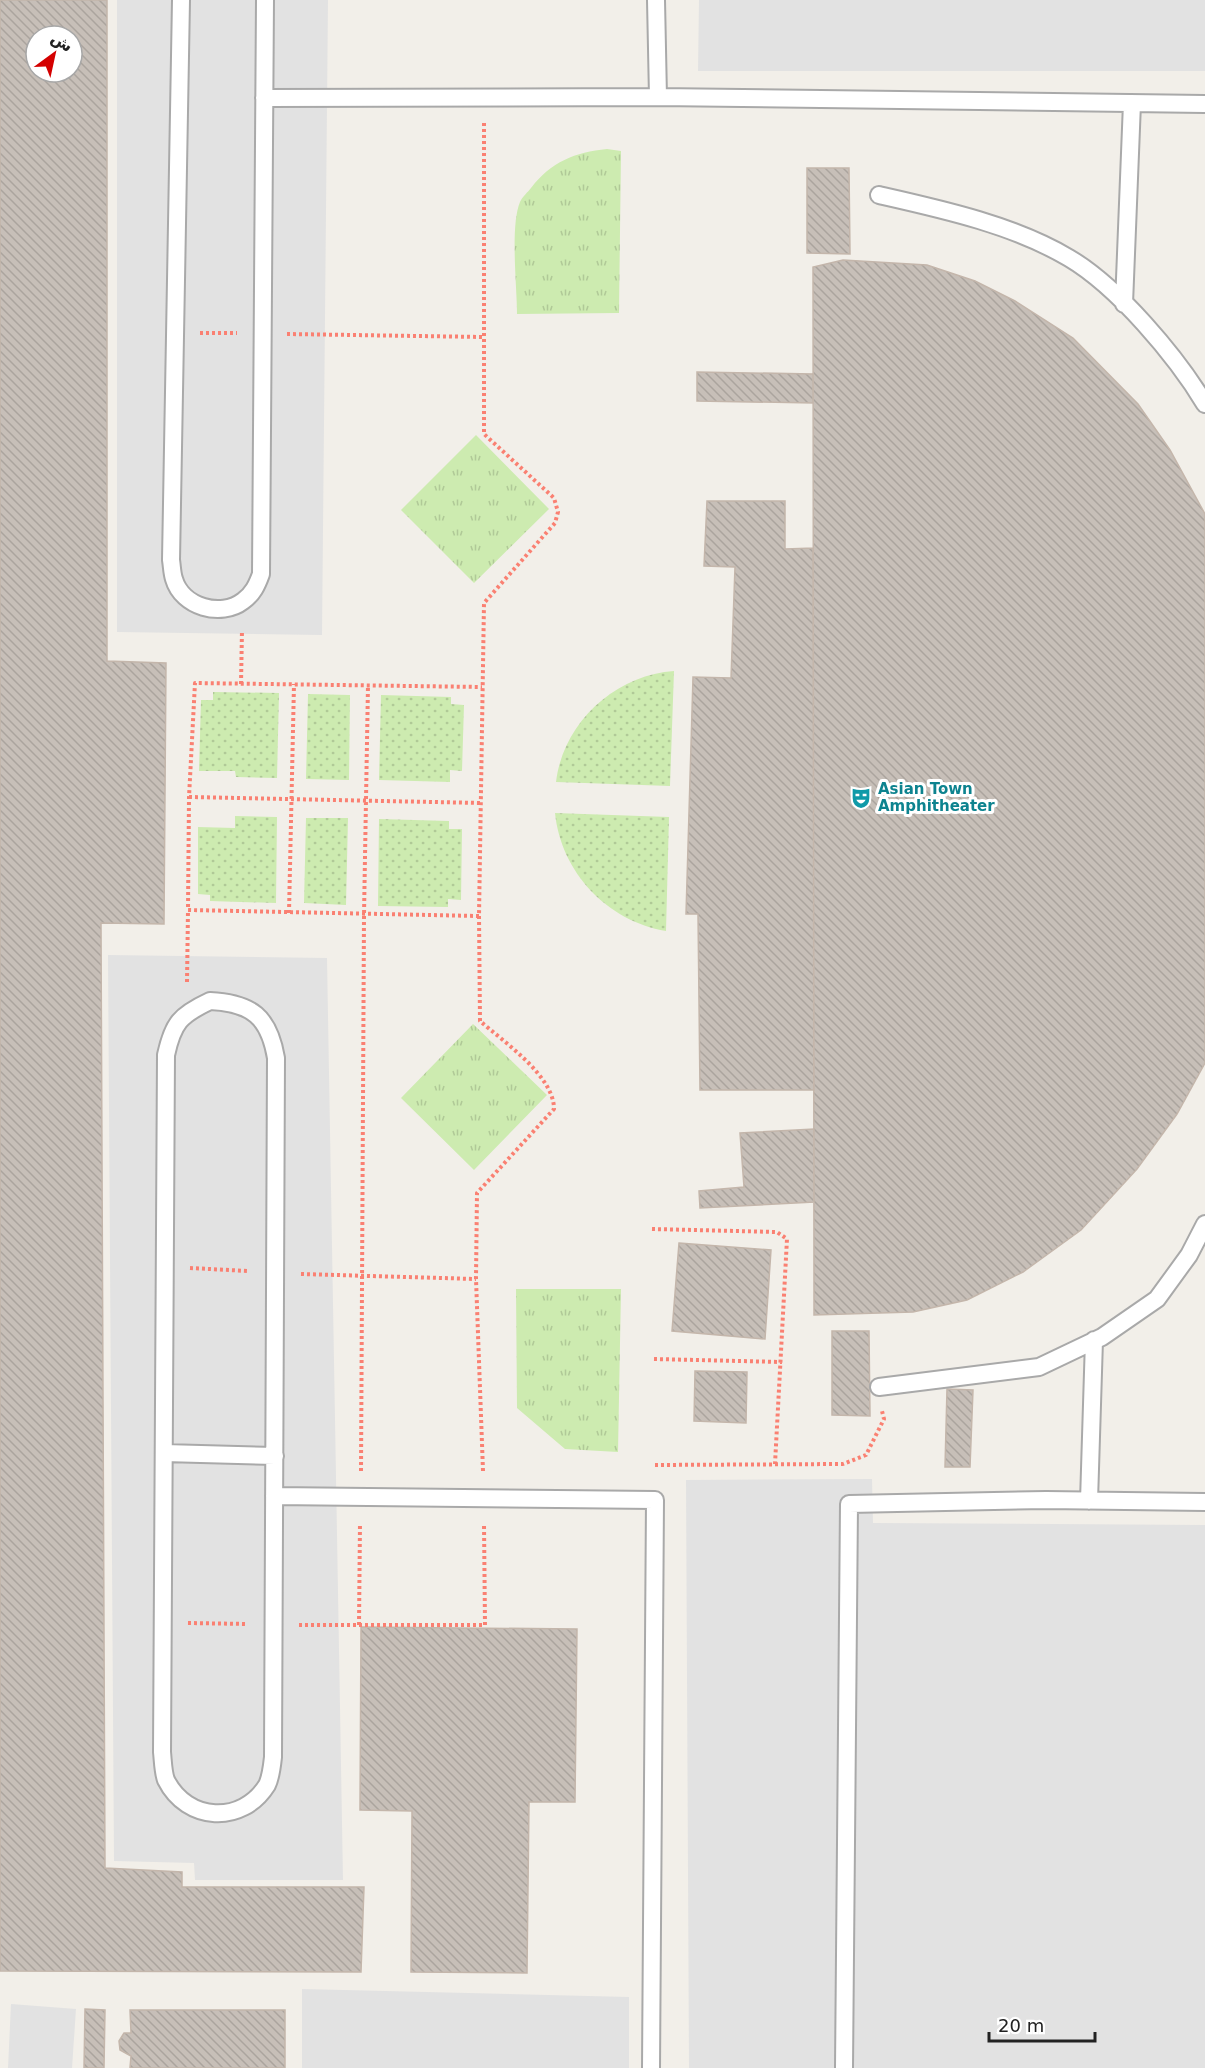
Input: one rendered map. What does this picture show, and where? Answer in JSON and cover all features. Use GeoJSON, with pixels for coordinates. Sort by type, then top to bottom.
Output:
{"type":"FeatureCollection","features":[{"type":"Feature","properties":{"kind":"lane"},"geometry":{"type":"LineString","coordinates":[[181,0],[171,561],[174,580],[185,598],[203,608],[223,609],[242,602],[254,590],[261,574],[265,0]]}},
{"type":"Feature","properties":{"kind":"lane"},"geometry":{"type":"LineString","coordinates":[[656,0],[658,97]]}},
{"type":"Feature","properties":{"kind":"lane"},"geometry":{"type":"LineString","coordinates":[[264,98],[658,97],[1205,104]]}},
{"type":"Feature","properties":{"kind":"lane"},"geometry":{"type":"LineString","coordinates":[[1124,304],[1132,103]]}},
{"type":"Feature","properties":{"kind":"lane"},"geometry":{"type":"LineString","coordinates":[[879,195],[944,210],[1027,238],[1070,258],[1114,292],[1168,353],[1205,404]]}},
{"type":"Feature","properties":{"kind":"lane"},"geometry":{"type":"LineString","coordinates":[[210,1001],[235,1002],[257,1014],[272,1034],[276,1059],[273,1757],[268,1783],[252,1804],[229,1814],[202,1813],[180,1800],[165,1778],[162,1752],[166,1055],[171,1031],[187,1012],[210,1001]]}},
{"type":"Feature","properties":{"kind":"lane"},"geometry":{"type":"LineString","coordinates":[[879,1387],[1039,1367],[1094,1340],[1156,1299],[1189,1255],[1205,1224]]}},
{"type":"Feature","properties":{"kind":"lane"},"geometry":{"type":"LineString","coordinates":[[1089,1501],[1094,1340]]}},
{"type":"Feature","properties":{"kind":"lane"},"geometry":{"type":"LineString","coordinates":[[164,1453],[275,1456]]}},
{"type":"Feature","properties":{"kind":"lane"},"geometry":{"type":"LineString","coordinates":[[274,1496],[656,1500],[651,2068]]}},
{"type":"Feature","properties":{"kind":"lane"},"geometry":{"type":"LineString","coordinates":[[844,2068],[849,1504],[1205,1502]]}},
{"type":"Feature","properties":{"kind":"path"},"geometry":{"type":"LineString","coordinates":[[163,1623],[484,1625],[484,1498],[476,1279],[477,1193],[554,1109],[554,1097],[536,1071],[480,1021],[483,603],[555,523],[558,512],[554,498],[484,434],[484,99]]}},
{"type":"Feature","properties":{"kind":"path"},"geometry":{"type":"LineString","coordinates":[[175,333],[483,337]]}},
{"type":"Feature","properties":{"kind":"path"},"geometry":{"type":"LineString","coordinates":[[241,684],[242,602]]}},
{"type":"Feature","properties":{"kind":"path"},"geometry":{"type":"LineString","coordinates":[[187,1012],[189,797],[195,683],[482,687]]}},
{"type":"Feature","properties":{"kind":"path"},"geometry":{"type":"LineString","coordinates":[[289,913],[294,684]]}},
{"type":"Feature","properties":{"kind":"path"},"geometry":{"type":"LineString","coordinates":[[359,1625],[365,801],[368,686]]}},
{"type":"Feature","properties":{"kind":"path"},"geometry":{"type":"LineString","coordinates":[[189,797],[481,803]]}},
{"type":"Feature","properties":{"kind":"path"},"geometry":{"type":"LineString","coordinates":[[188,910],[479,916]]}},
{"type":"Feature","properties":{"kind":"path"},"geometry":{"type":"LineString","coordinates":[[652,1228],[777,1232],[787,1239],[775,1464]]}},
{"type":"Feature","properties":{"kind":"path"},"geometry":{"type":"LineString","coordinates":[[165,1267],[476,1279]]}},
{"type":"Feature","properties":{"kind":"path"},"geometry":{"type":"LineString","coordinates":[[654,1359],[782,1362]]}},
{"type":"Feature","properties":{"kind":"path"},"geometry":{"type":"LineString","coordinates":[[655,1465],[843,1464],[866,1455],[884,1419],[879,1387]]}},
{"type":"Feature","properties":{"kind":"green space"},"geometry":{"type":"Polygon","coordinates":[[[607,149],[621,151],[619,313],[517,314],[515,226],[521,200],[555,165],[574,156],[607,149]]]}},
{"type":"Feature","properties":{"kind":"green space"},"geometry":{"type":"Polygon","coordinates":[[[476,435],[549,509],[474,583],[401,510],[476,435]]]}},
{"type":"Feature","properties":{"kind":"green space"},"geometry":{"type":"Polygon","coordinates":[[[674,671],[670,786],[556,782],[569,740],[596,706],[613,692],[632,682],[652,674],[674,671]]]}},
{"type":"Feature","properties":{"kind":"green space"},"geometry":{"type":"Polygon","coordinates":[[[213,692],[279,693],[277,778],[236,777],[235,771],[199,771],[201,700],[213,700],[213,692]]]}},
{"type":"Feature","properties":{"kind":"green space"},"geometry":{"type":"Polygon","coordinates":[[[308,694],[350,695],[349,780],[306,779],[308,694]]]}},
{"type":"Feature","properties":{"kind":"green space"},"geometry":{"type":"Polygon","coordinates":[[[381,695],[451,697],[451,704],[464,705],[462,771],[450,770],[450,782],[379,780],[381,695]]]}},
{"type":"Feature","properties":{"kind":"green space"},"geometry":{"type":"Polygon","coordinates":[[[555,813],[669,817],[666,931],[625,917],[591,890],[577,874],[567,855],[559,835],[555,813]]]}},
{"type":"Feature","properties":{"kind":"green space"},"geometry":{"type":"Polygon","coordinates":[[[235,816],[277,817],[276,903],[210,901],[210,895],[198,894],[198,827],[235,828],[235,816]]]}},
{"type":"Feature","properties":{"kind":"green space"},"geometry":{"type":"Polygon","coordinates":[[[306,818],[348,818],[346,905],[304,903],[306,818]]]}},
{"type":"Feature","properties":{"kind":"green space"},"geometry":{"type":"Polygon","coordinates":[[[379,819],[449,821],[449,829],[462,829],[461,900],[448,899],[448,907],[378,906],[379,819]]]}},
{"type":"Feature","properties":{"kind":"green space"},"geometry":{"type":"Polygon","coordinates":[[[473,1024],[547,1095],[474,1170],[401,1098],[473,1024]]]}},
{"type":"Feature","properties":{"kind":"green space"},"geometry":{"type":"Polygon","coordinates":[[[516,1289],[621,1289],[618,1452],[565,1449],[517,1408],[516,1289]]]}},
{"type":"Feature","properties":{"kind":"shaded area"},"geometry":{"type":"Polygon","coordinates":[[[117,0],[328,0],[322,635],[117,632],[117,0]]]}},
{"type":"Feature","properties":{"kind":"shaded area"},"geometry":{"type":"Polygon","coordinates":[[[699,0],[1205,0],[1205,71],[698,71],[699,0]]]}},
{"type":"Feature","properties":{"kind":"shaded area"},"geometry":{"type":"Polygon","coordinates":[[[108,955],[327,958],[343,1880],[195,1880],[194,1863],[114,1861],[108,955]]]}},
{"type":"Feature","properties":{"kind":"shaded area"},"geometry":{"type":"Polygon","coordinates":[[[872,1479],[873,1523],[1205,1525],[1205,2068],[689,2068],[686,1480],[872,1479]]]}},
{"type":"Feature","properties":{"kind":"shaded area"},"geometry":{"type":"Polygon","coordinates":[[[302,1989],[629,1997],[629,2068],[302,2068],[302,1989]]]}},
{"type":"Feature","properties":{"kind":"shaded area"},"geometry":{"type":"Polygon","coordinates":[[[11,2004],[76,2009],[72,2068],[8,2068],[11,2004]]]}},
{"type":"Feature","properties":{"kind":"building"},"geometry":{"type":"Polygon","coordinates":[[[0,0],[107,0],[107,661],[166,663],[164,924],[101,923],[105,1868],[182,1872],[182,1887],[364,1887],[361,1972],[0,1971],[0,0]]]}},
{"type":"Feature","properties":{"kind":"building"},"geometry":{"type":"Polygon","coordinates":[[[807,168],[849,168],[850,254],[807,253],[807,168]]]}},
{"type":"Feature","properties":{"kind":"building"},"geometry":{"type":"Polygon","coordinates":[[[843,260],[927,265],[975,281],[1015,301],[1073,338],[1138,404],[1170,450],[1205,514],[1205,1063],[1177,1114],[1137,1169],[1081,1230],[1023,1272],[967,1300],[913,1312],[814,1315],[813,267],[843,260]]]}},
{"type":"Feature","properties":{"kind":"building"},"geometry":{"type":"Polygon","coordinates":[[[697,372],[813,374],[813,403],[697,401],[697,372]]]}},
{"type":"Feature","properties":{"kind":"building"},"geometry":{"type":"Polygon","coordinates":[[[707,501],[785,501],[785,549],[813,548],[814,1090],[700,1090],[698,914],[686,914],[693,677],[731,678],[735,567],[704,566],[707,501]]]}},
{"type":"Feature","properties":{"kind":"building"},"geometry":{"type":"Polygon","coordinates":[[[814,1129],[814,1202],[700,1208],[699,1191],[744,1187],[740,1133],[814,1129]]]}},
{"type":"Feature","properties":{"kind":"building"},"geometry":{"type":"Polygon","coordinates":[[[679,1243],[771,1250],[765,1339],[672,1331],[679,1243]]]}},
{"type":"Feature","properties":{"kind":"building"},"geometry":{"type":"Polygon","coordinates":[[[832,1331],[869,1331],[870,1416],[832,1415],[832,1331]]]}},
{"type":"Feature","properties":{"kind":"building"},"geometry":{"type":"Polygon","coordinates":[[[695,1371],[747,1372],[746,1423],[694,1421],[695,1371]]]}},
{"type":"Feature","properties":{"kind":"building"},"geometry":{"type":"Polygon","coordinates":[[[947,1389],[973,1390],[970,1467],[945,1467],[947,1389]]]}},
{"type":"Feature","properties":{"kind":"building"},"geometry":{"type":"Polygon","coordinates":[[[361,1627],[577,1629],[575,1802],[529,1802],[527,1973],[411,1972],[412,1811],[360,1810],[361,1627]]]}},
{"type":"Feature","properties":{"kind":"building"},"geometry":{"type":"Polygon","coordinates":[[[85,2009],[105,2010],[104,2068],[84,2068],[85,2009]]]}},
{"type":"Feature","properties":{"kind":"building"},"geometry":{"type":"Polygon","coordinates":[[[130,2010],[285,2010],[285,2068],[130,2068],[131,2056],[120,2050],[119,2041],[124,2033],[131,2033],[130,2010]]]}},
{"type":"Feature","properties":{"kind":"place","name":"Asian Town Amphitheater"},"geometry":{"type":"Point","coordinates":[861,798]}}]}
